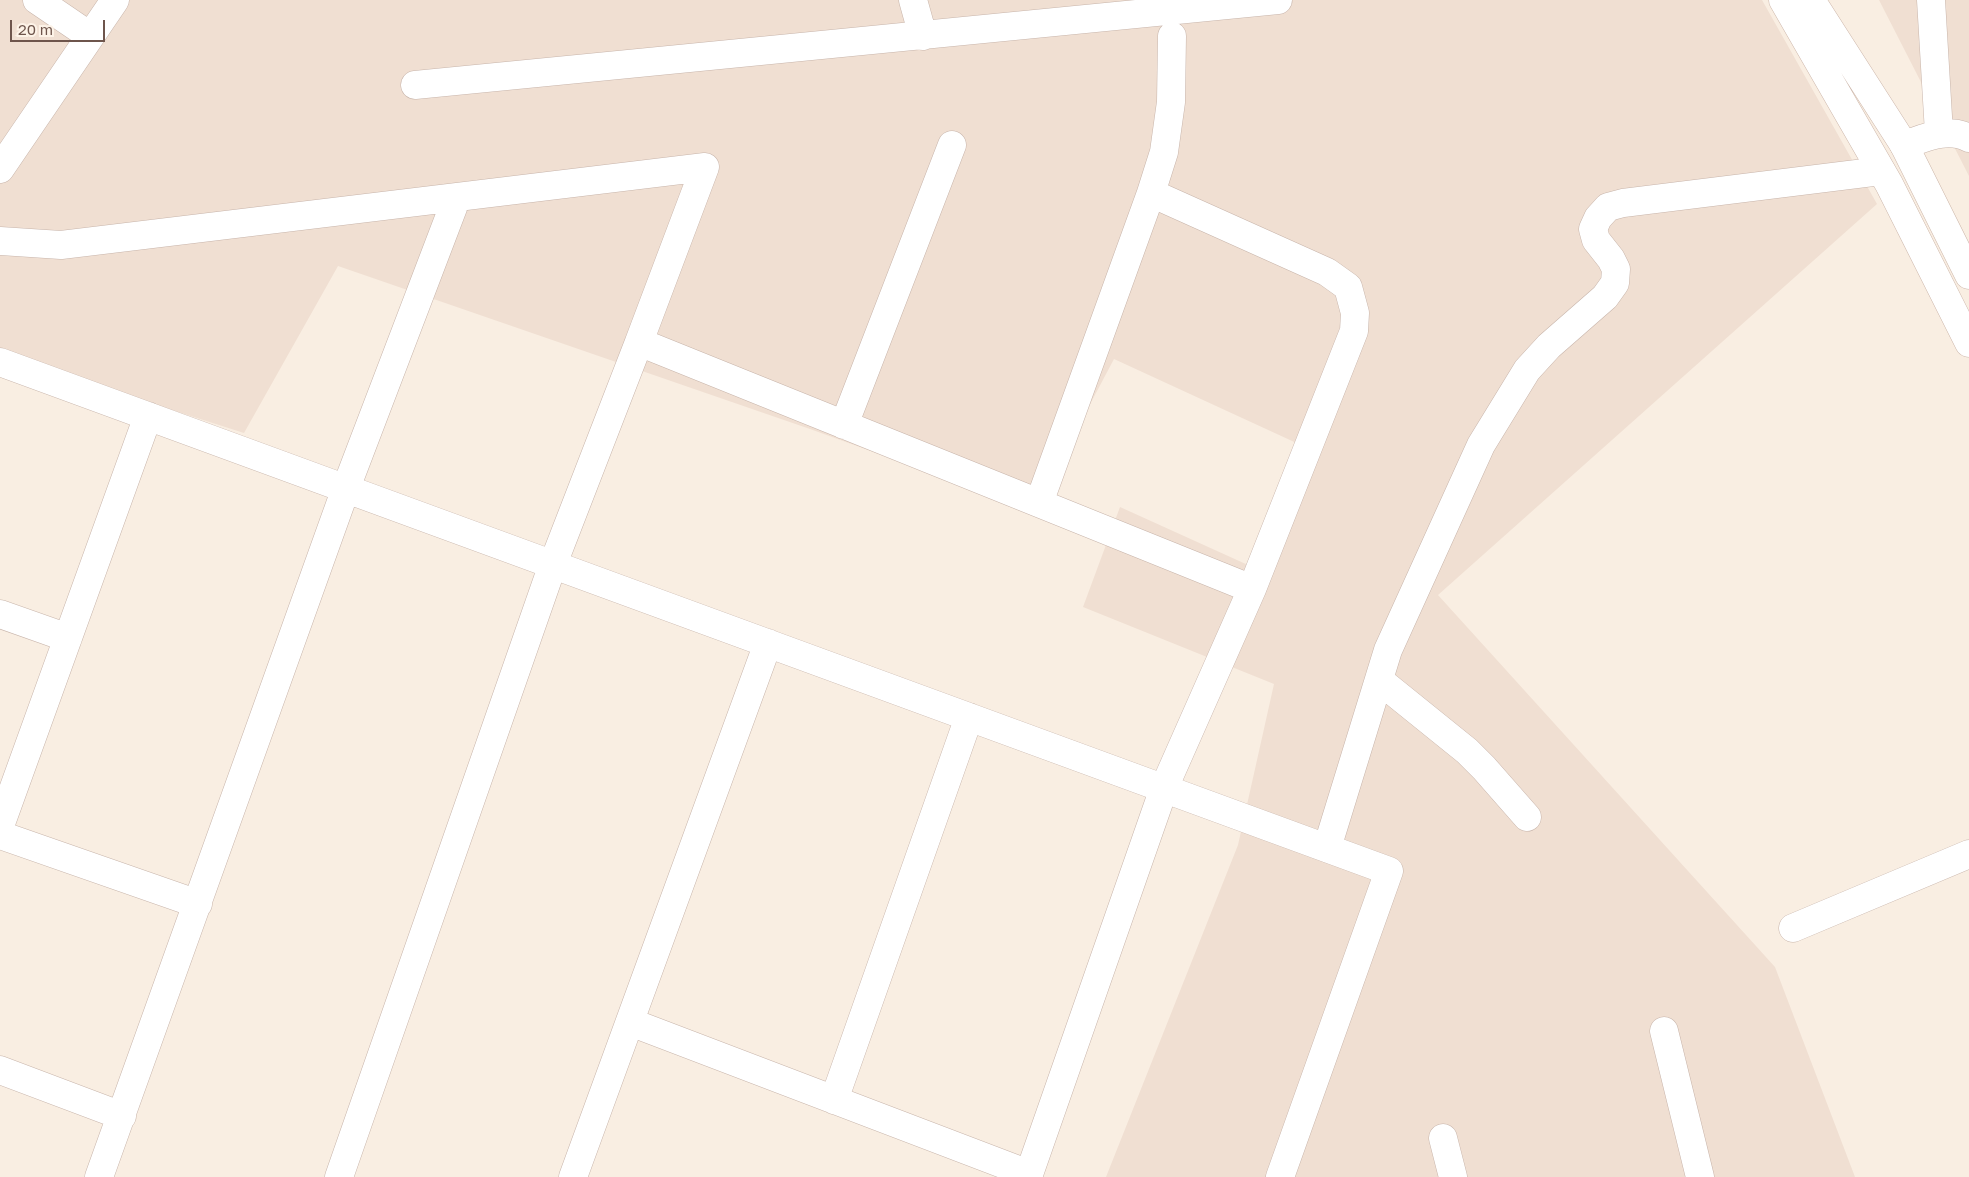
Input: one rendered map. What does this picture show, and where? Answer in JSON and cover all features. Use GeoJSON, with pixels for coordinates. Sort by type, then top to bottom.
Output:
{"type":"FeatureCollection","features":[{"type":"Feature","properties":{"kind":"street"},"geometry":{"type":"LineString","coordinates":[[37,0],[90,36]]}},
{"type":"Feature","properties":{"kind":"street"},"geometry":{"type":"LineString","coordinates":[[0,169],[115,0]]}},
{"type":"Feature","properties":{"kind":"street"},"geometry":{"type":"LineString","coordinates":[[913,0],[923,36]]}},
{"type":"Feature","properties":{"kind":"street"},"geometry":{"type":"LineString","coordinates":[[415,86],[923,36],[1114,8],[1278,0]]}},
{"type":"Feature","properties":{"kind":"street"},"geometry":{"type":"LineString","coordinates":[[1783,0],[1881,171],[1969,343]]}},
{"type":"Feature","properties":{"kind":"street"},"geometry":{"type":"LineString","coordinates":[[1811,0],[1904,145],[1969,275]]}},
{"type":"Feature","properties":{"kind":"street"},"geometry":{"type":"LineString","coordinates":[[1931,0],[1939,134]]}},
{"type":"Feature","properties":{"kind":"street"},"geometry":{"type":"LineString","coordinates":[[1039,503],[1151,193],[1164,152],[1170,102],[1172,36]]}},
{"type":"Feature","properties":{"kind":"street"},"geometry":{"type":"LineString","coordinates":[[1904,145],[1939,134],[1959,133],[1969,138]]}},
{"type":"Feature","properties":{"kind":"street"},"geometry":{"type":"LineString","coordinates":[[844,425],[952,145]]}},
{"type":"Feature","properties":{"kind":"street"},"geometry":{"type":"LineString","coordinates":[[0,241],[61,246],[705,167],[553,564],[346,1175]]}},
{"type":"Feature","properties":{"kind":"street"},"geometry":{"type":"LineString","coordinates":[[1327,848],[1388,650],[1486,437],[1527,370],[1548,346],[1605,297],[1614,283],[1616,269],[1611,259],[1596,240],[1593,229],[1598,218],[1608,207],[1623,203],[1881,171]]}},
{"type":"Feature","properties":{"kind":"street"},"geometry":{"type":"LineString","coordinates":[[630,1022],[1029,1176],[1164,788],[1252,589],[1354,331],[1356,313],[1348,287],[1327,272],[1151,193]]}},
{"type":"Feature","properties":{"kind":"street"},"geometry":{"type":"LineString","coordinates":[[99,1177],[346,488],[457,197]]}},
{"type":"Feature","properties":{"kind":"street"},"geometry":{"type":"LineString","coordinates":[[639,342],[1252,589]]}},
{"type":"Feature","properties":{"kind":"street"},"geometry":{"type":"LineString","coordinates":[[0,362],[1389,871],[1280,1177]]}},
{"type":"Feature","properties":{"kind":"street"},"geometry":{"type":"LineString","coordinates":[[0,826],[148,416]]}},
{"type":"Feature","properties":{"kind":"street"},"geometry":{"type":"LineString","coordinates":[[0,614],[68,638]]}},
{"type":"Feature","properties":{"kind":"street"},"geometry":{"type":"LineString","coordinates":[[573,1177],[768,644]]}},
{"type":"Feature","properties":{"kind":"street"},"geometry":{"type":"LineString","coordinates":[[1379,680],[1466,751],[1484,768],[1527,817]]}},
{"type":"Feature","properties":{"kind":"street"},"geometry":{"type":"LineString","coordinates":[[834,1100],[970,717]]}},
{"type":"Feature","properties":{"kind":"street"},"geometry":{"type":"LineString","coordinates":[[0,835],[198,904]]}},
{"type":"Feature","properties":{"kind":"street"},"geometry":{"type":"LineString","coordinates":[[1793,928],[1969,854]]}},
{"type":"Feature","properties":{"kind":"street"},"geometry":{"type":"LineString","coordinates":[[1664,1031],[1700,1177]]}},
{"type":"Feature","properties":{"kind":"street"},"geometry":{"type":"LineString","coordinates":[[0,1070],[122,1116]]}},
{"type":"Feature","properties":{"kind":"street"},"geometry":{"type":"LineString","coordinates":[[1443,1138],[1453,1177]]}},
{"type":"Feature","properties":{"kind":"shaded area"},"geometry":{"type":"Polygon","coordinates":[[[0,0],[1762,0],[1877,204],[1438,595],[1775,967],[1855,1177],[1106,1177],[1238,845],[1274,684],[1083,607],[1120,507],[1259,570],[1316,452],[1114,359],[1034,510],[810,429],[338,266],[244,433],[0,355],[0,0]]]}},
{"type":"Feature","properties":{"kind":"shaded area"},"geometry":{"type":"Polygon","coordinates":[[[1879,0],[1969,0],[1969,176],[1879,0]]]}}]}
